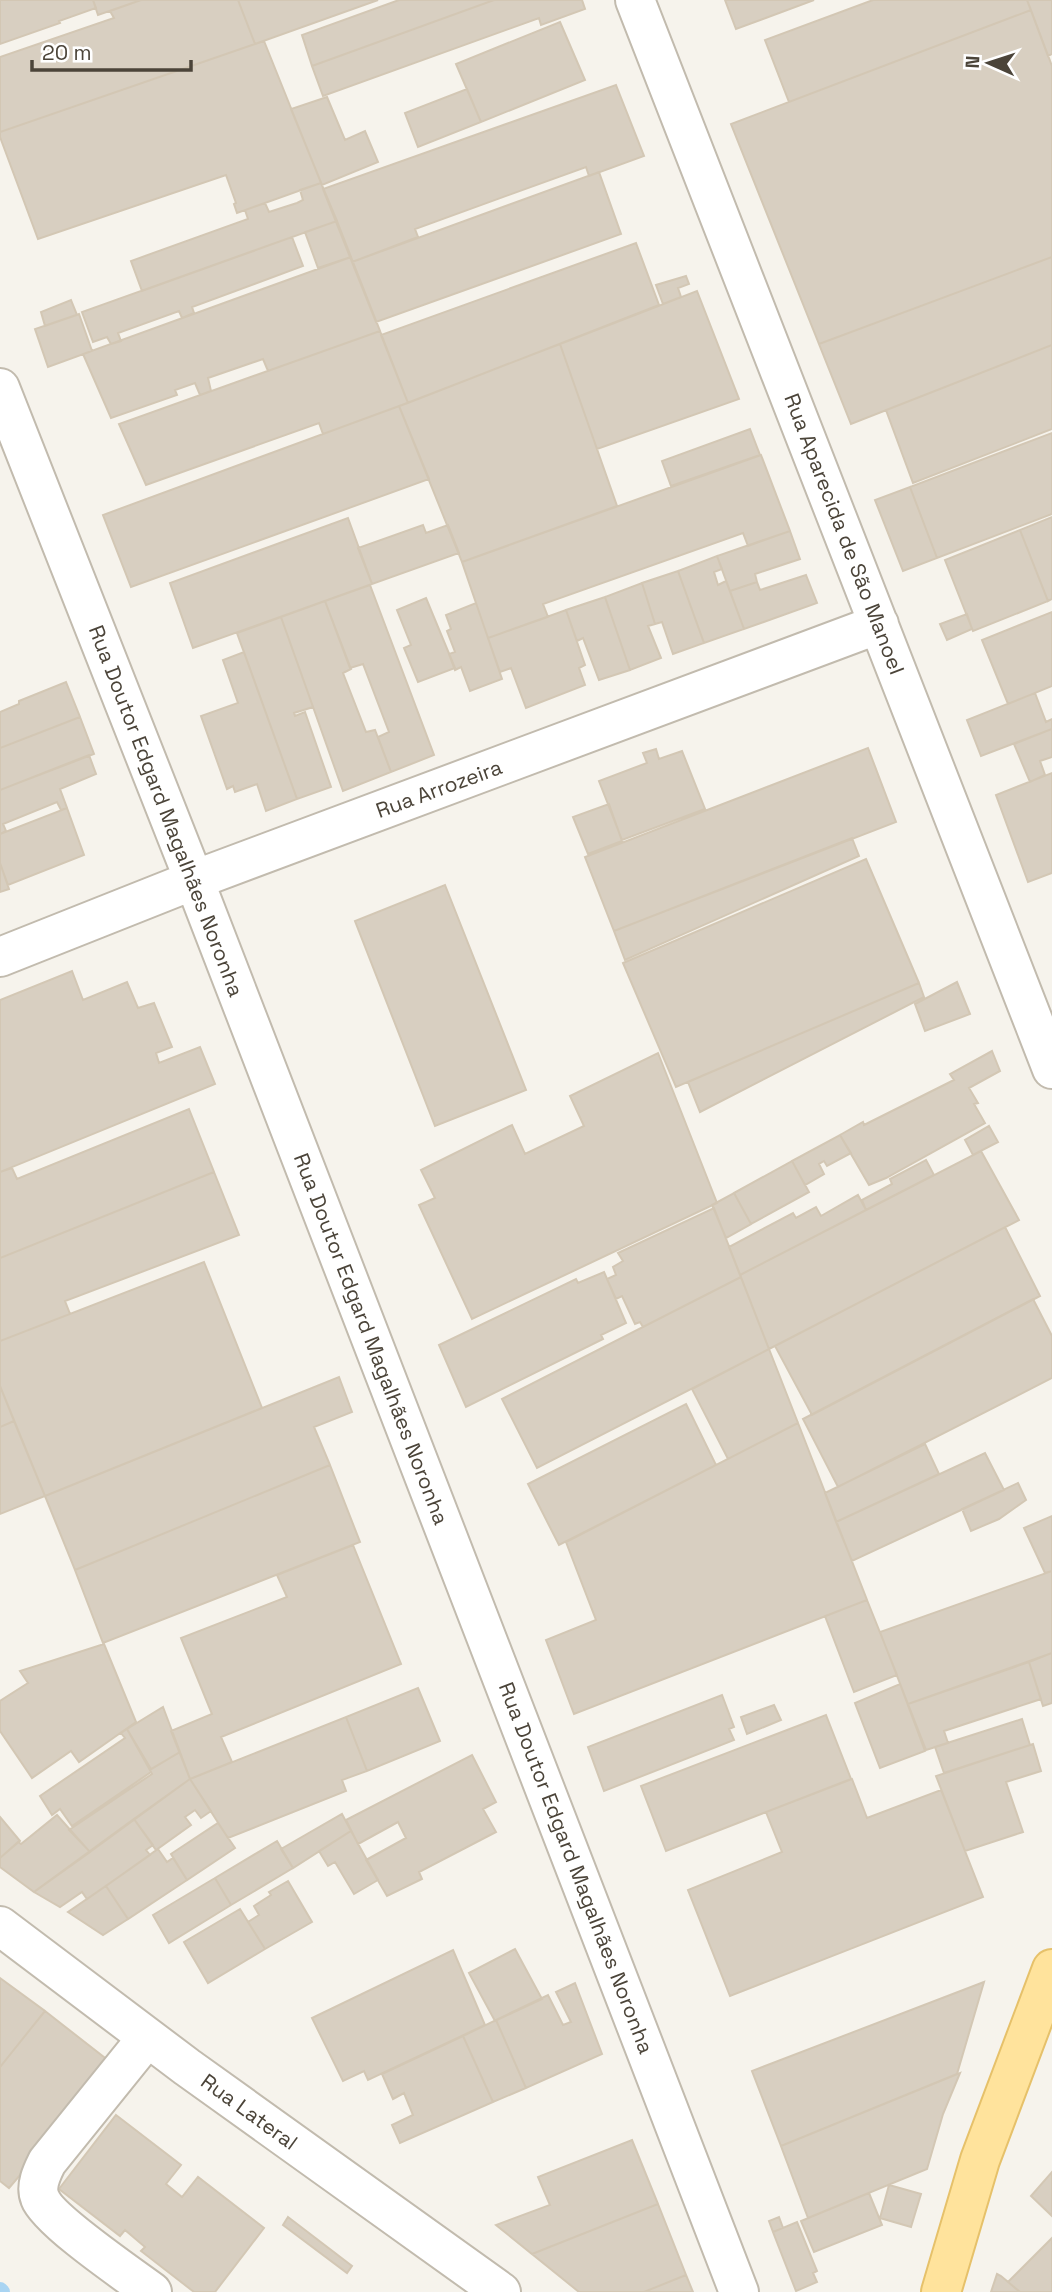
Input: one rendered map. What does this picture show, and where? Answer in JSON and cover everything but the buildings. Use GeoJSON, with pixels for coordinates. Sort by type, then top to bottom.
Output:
{"type":"FeatureCollection","features":[{"type":"Feature","properties":{"kind":"main road"},"geometry":{"type":"LineString","coordinates":[[941,2292],[980,2160],[1052,1969]]}},
{"type":"Feature","properties":{"kind":"street","name":"Rua Aparecida de São Manoel"},"geometry":{"type":"LineString","coordinates":[[635,0],[1052,1069]]}},
{"type":"Feature","properties":{"kind":"street","name":"Rua Doutor Edgard Magalhães Noronha"},"geometry":{"type":"LineString","coordinates":[[0,388],[194,880],[739,2292]]}},
{"type":"Feature","properties":{"kind":"street","name":"Rua Arrozeira"},"geometry":{"type":"LineString","coordinates":[[0,957],[194,880],[880,624]]}},
{"type":"Feature","properties":{"kind":"street","name":"Rua Lateral"},"geometry":{"type":"LineString","coordinates":[[0,1926],[147,2038],[501,2292]]}},
{"type":"Feature","properties":{"kind":"street"},"geometry":{"type":"LineString","coordinates":[[147,2038],[47,2162],[40,2175],[39,2197],[47,2209],[80,2238],[152,2292]]}}]}
